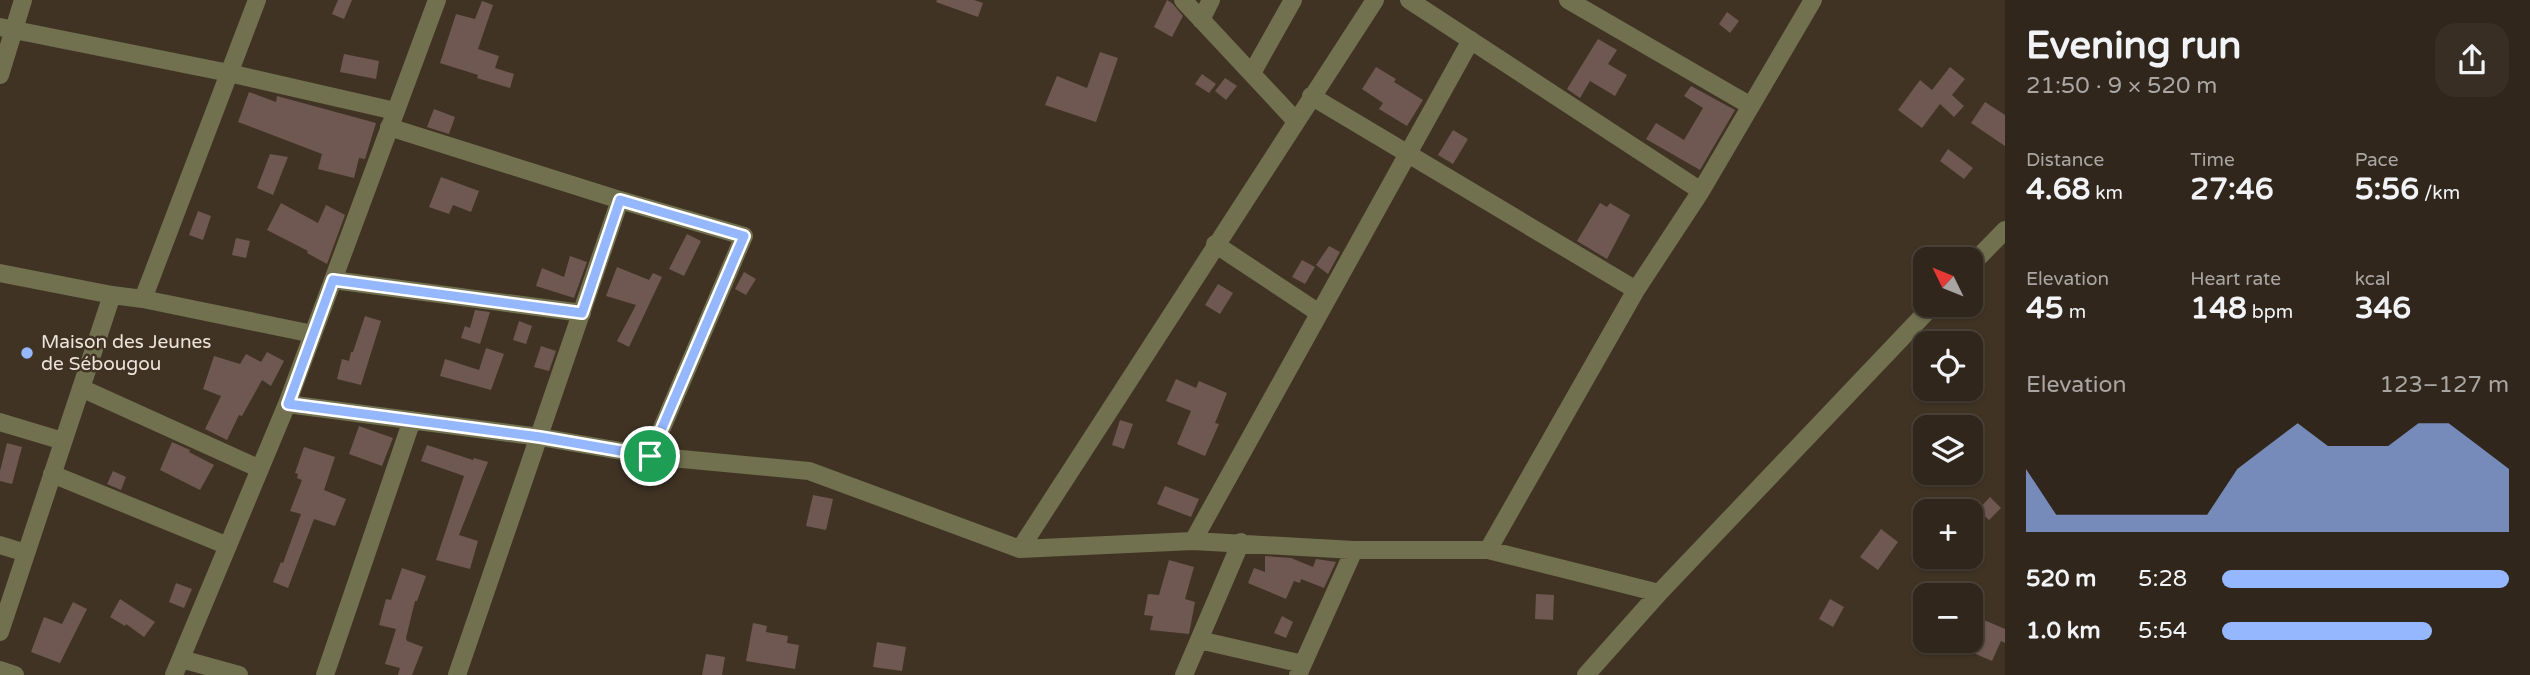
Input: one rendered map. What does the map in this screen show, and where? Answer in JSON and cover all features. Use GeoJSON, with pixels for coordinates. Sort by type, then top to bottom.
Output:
{"type":"FeatureCollection","features":[{"type":"Feature","properties":{"kind":"street"},"geometry":{"type":"LineString","coordinates":[[0,75],[7,29],[23,0]]}},
{"type":"Feature","properties":{"kind":"street"},"geometry":{"type":"LineString","coordinates":[[143,299],[257,0]]}},
{"type":"Feature","properties":{"kind":"street"},"geometry":{"type":"LineString","coordinates":[[239,675],[177,667],[288,404],[436,0]]}},
{"type":"Feature","properties":{"kind":"street"},"geometry":{"type":"LineString","coordinates":[[1183,0],[1295,120]]}},
{"type":"Feature","properties":{"kind":"street"},"geometry":{"type":"LineString","coordinates":[[1201,20],[1211,0]]}},
{"type":"Feature","properties":{"kind":"street"},"geometry":{"type":"LineString","coordinates":[[1252,73],[1293,0]]}},
{"type":"Feature","properties":{"kind":"street"},"geometry":{"type":"LineString","coordinates":[[1020,549],[1375,0]]}},
{"type":"Feature","properties":{"kind":"street"},"geometry":{"type":"LineString","coordinates":[[1409,0],[1700,191]]}},
{"type":"Feature","properties":{"kind":"street"},"geometry":{"type":"LineString","coordinates":[[1567,0],[1751,106]]}},
{"type":"Feature","properties":{"kind":"street"},"geometry":{"type":"LineString","coordinates":[[1488,550],[1636,290],[1700,191],[1813,0]]}},
{"type":"Feature","properties":{"kind":"street"},"geometry":{"type":"LineString","coordinates":[[7,29],[229,73],[392,119],[620,200],[744,236],[650,456]]}},
{"type":"Feature","properties":{"kind":"street"},"geometry":{"type":"LineString","coordinates":[[1193,541],[1471,40]]}},
{"type":"Feature","properties":{"kind":"street"},"geometry":{"type":"LineString","coordinates":[[1311,96],[1636,290]]}},
{"type":"Feature","properties":{"kind":"street"},"geometry":{"type":"LineString","coordinates":[[457,675],[620,200]]}},
{"type":"Feature","properties":{"kind":"street"},"geometry":{"type":"LineString","coordinates":[[1983,253],[2005,230]]}},
{"type":"Feature","properties":{"kind":"street"},"geometry":{"type":"LineString","coordinates":[[1215,244],[1319,313]]}},
{"type":"Feature","properties":{"kind":"street"},"geometry":{"type":"LineString","coordinates":[[0,273],[313,334]]}},
{"type":"Feature","properties":{"kind":"street"},"geometry":{"type":"LineString","coordinates":[[333,280],[582,313]]}},
{"type":"Feature","properties":{"kind":"street"},"geometry":{"type":"LineString","coordinates":[[0,632],[112,295]]}},
{"type":"Feature","properties":{"kind":"street"},"geometry":{"type":"LineString","coordinates":[[1586,675],[1659,593],[1922,317]]}},
{"type":"Feature","properties":{"kind":"street"},"geometry":{"type":"LineString","coordinates":[[81,388],[260,469]]}},
{"type":"Feature","properties":{"kind":"street"},"geometry":{"type":"LineString","coordinates":[[288,404],[540,437],[650,456],[809,471],[1020,549],[1193,541],[1354,550],[1488,550],[1659,593]]}},
{"type":"Feature","properties":{"kind":"street"},"geometry":{"type":"LineString","coordinates":[[325,675],[412,420]]}},
{"type":"Feature","properties":{"kind":"street"},"geometry":{"type":"LineString","coordinates":[[0,422],[63,441]]}},
{"type":"Feature","properties":{"kind":"street"},"geometry":{"type":"LineString","coordinates":[[52,474],[228,546]]}},
{"type":"Feature","properties":{"kind":"street"},"geometry":{"type":"LineString","coordinates":[[1184,675],[1241,542]]}},
{"type":"Feature","properties":{"kind":"street"},"geometry":{"type":"LineString","coordinates":[[0,545],[26,553]]}},
{"type":"Feature","properties":{"kind":"street"},"geometry":{"type":"LineString","coordinates":[[1199,640],[1300,669],[1354,550]]}},
{"type":"Feature","properties":{"kind":"street"},"geometry":{"type":"LineString","coordinates":[[0,670],[15,675]]}},
{"type":"Feature","properties":{"kind":"building"},"geometry":{"type":"Polygon","coordinates":[[[338,0],[352,0],[344,19],[332,14],[338,0]]]}},
{"type":"Feature","properties":{"kind":"building"},"geometry":{"type":"Polygon","coordinates":[[[974,0],[983,3],[978,17],[936,2],[974,0]]]}},
{"type":"Feature","properties":{"kind":"building"},"geometry":{"type":"Polygon","coordinates":[[[1167,0],[1183,16],[1172,37],[1154,27],[1167,0]]]}},
{"type":"Feature","properties":{"kind":"building"},"geometry":{"type":"Polygon","coordinates":[[[482,1],[493,5],[478,49],[499,56],[495,68],[514,74],[510,88],[440,63],[456,14],[475,19],[482,1]]]}},
{"type":"Feature","properties":{"kind":"building"},"geometry":{"type":"Polygon","coordinates":[[[1727,12],[1739,21],[1730,33],[1719,24],[1727,12]]]}},
{"type":"Feature","properties":{"kind":"building"},"geometry":{"type":"Polygon","coordinates":[[[1598,39],[1617,50],[1608,64],[1627,75],[1615,96],[1590,81],[1580,98],[1567,89],[1598,39]]]}},
{"type":"Feature","properties":{"kind":"building"},"geometry":{"type":"Polygon","coordinates":[[[1100,52],[1118,58],[1096,122],[1045,105],[1057,76],[1087,88],[1100,52]]]}},
{"type":"Feature","properties":{"kind":"building"},"geometry":{"type":"Polygon","coordinates":[[[344,54],[379,61],[376,79],[340,72],[344,54]]]}},
{"type":"Feature","properties":{"kind":"building"},"geometry":{"type":"Polygon","coordinates":[[[1376,67],[1423,100],[1407,126],[1379,109],[1383,103],[1362,89],[1376,67]]]}},
{"type":"Feature","properties":{"kind":"building"},"geometry":{"type":"Polygon","coordinates":[[[1950,67],[1965,79],[1952,95],[1964,106],[1954,117],[1940,104],[1922,128],[1898,110],[1920,80],[1932,90],[1950,67]]]}},
{"type":"Feature","properties":{"kind":"building"},"geometry":{"type":"Polygon","coordinates":[[[1202,74],[1216,84],[1209,93],[1195,84],[1202,74]]]}},
{"type":"Feature","properties":{"kind":"building"},"geometry":{"type":"Polygon","coordinates":[[[1225,78],[1237,86],[1226,100],[1215,91],[1225,78]]]}},
{"type":"Feature","properties":{"kind":"building"},"geometry":{"type":"Polygon","coordinates":[[[1691,86],[1735,110],[1700,170],[1646,139],[1656,123],[1684,140],[1703,108],[1684,96],[1691,86]]]}},
{"type":"Feature","properties":{"kind":"building"},"geometry":{"type":"Polygon","coordinates":[[[249,92],[276,102],[277,96],[376,123],[365,159],[359,158],[354,178],[318,169],[322,154],[238,122],[249,92]]]}},
{"type":"Feature","properties":{"kind":"building"},"geometry":{"type":"Polygon","coordinates":[[[1985,102],[2005,115],[2005,146],[1971,123],[1985,102]]]}},
{"type":"Feature","properties":{"kind":"building"},"geometry":{"type":"Polygon","coordinates":[[[434,109],[455,117],[449,134],[427,127],[434,109]]]}},
{"type":"Feature","properties":{"kind":"building"},"geometry":{"type":"Polygon","coordinates":[[[1453,130],[1468,139],[1453,164],[1438,155],[1453,130]]]}},
{"type":"Feature","properties":{"kind":"building"},"geometry":{"type":"Polygon","coordinates":[[[1948,149],[1973,168],[1964,179],[1940,161],[1948,149]]]}},
{"type":"Feature","properties":{"kind":"building"},"geometry":{"type":"Polygon","coordinates":[[[270,154],[288,157],[273,195],[257,188],[270,154]]]}},
{"type":"Feature","properties":{"kind":"building"},"geometry":{"type":"Polygon","coordinates":[[[441,177],[479,191],[471,212],[453,205],[449,214],[429,207],[441,177]]]}},
{"type":"Feature","properties":{"kind":"building"},"geometry":{"type":"Polygon","coordinates":[[[281,203],[318,223],[326,205],[345,215],[327,264],[267,230],[281,203]]]}},
{"type":"Feature","properties":{"kind":"building"},"geometry":{"type":"Polygon","coordinates":[[[1600,203],[1607,207],[1610,203],[1630,215],[1607,259],[1577,241],[1600,203]]]}},
{"type":"Feature","properties":{"kind":"building"},"geometry":{"type":"Polygon","coordinates":[[[198,211],[211,216],[203,240],[189,235],[198,211]]]}},
{"type":"Feature","properties":{"kind":"building"},"geometry":{"type":"Polygon","coordinates":[[[687,234],[701,241],[684,276],[669,269],[687,234]]]}},
{"type":"Feature","properties":{"kind":"building"},"geometry":{"type":"Polygon","coordinates":[[[236,238],[250,241],[246,258],[232,255],[236,238]]]}},
{"type":"Feature","properties":{"kind":"building"},"geometry":{"type":"Polygon","coordinates":[[[1329,246],[1340,252],[1328,274],[1316,265],[1329,246]]]}},
{"type":"Feature","properties":{"kind":"building"},"geometry":{"type":"Polygon","coordinates":[[[570,256],[587,262],[574,298],[536,286],[542,268],[564,277],[570,256]]]}},
{"type":"Feature","properties":{"kind":"building"},"geometry":{"type":"Polygon","coordinates":[[[1302,260],[1315,267],[1305,284],[1292,277],[1302,260]]]}},
{"type":"Feature","properties":{"kind":"building"},"geometry":{"type":"Polygon","coordinates":[[[617,267],[649,280],[653,273],[662,277],[629,347],[617,341],[636,305],[606,296],[617,267]]]}},
{"type":"Feature","properties":{"kind":"building"},"geometry":{"type":"Polygon","coordinates":[[[744,272],[756,279],[746,295],[735,289],[744,272]]]}},
{"type":"Feature","properties":{"kind":"building"},"geometry":{"type":"Polygon","coordinates":[[[1218,284],[1233,293],[1220,314],[1205,305],[1218,284]]]}},
{"type":"Feature","properties":{"kind":"building"},"geometry":{"type":"Polygon","coordinates":[[[475,310],[490,312],[480,344],[461,338],[465,326],[470,328],[475,310]]]}},
{"type":"Feature","properties":{"kind":"building"},"geometry":{"type":"Polygon","coordinates":[[[365,316],[381,321],[361,385],[337,379],[342,359],[349,361],[353,352],[365,316]]]}},
{"type":"Feature","properties":{"kind":"building"},"geometry":{"type":"Polygon","coordinates":[[[519,321],[532,326],[526,344],[513,340],[519,321]]]}},
{"type":"Feature","properties":{"kind":"building"},"geometry":{"type":"Polygon","coordinates":[[[541,346],[556,351],[549,371],[534,367],[541,346]]]}},
{"type":"Feature","properties":{"kind":"building"},"geometry":{"type":"Polygon","coordinates":[[[486,348],[504,354],[491,390],[440,376],[445,359],[479,370],[486,348]]]}},
{"type":"Feature","properties":{"kind":"building"},"geometry":{"type":"Polygon","coordinates":[[[267,352],[284,361],[271,386],[262,380],[242,416],[239,415],[227,440],[205,429],[221,396],[203,389],[214,356],[240,364],[246,354],[261,362],[267,352]]]}},
{"type":"Feature","properties":{"kind":"building"},"geometry":{"type":"Polygon","coordinates":[[[1176,379],[1196,388],[1199,381],[1227,393],[1215,423],[1219,424],[1205,456],[1177,444],[1191,411],[1166,401],[1176,379]]]}},
{"type":"Feature","properties":{"kind":"building"},"geometry":{"type":"Polygon","coordinates":[[[1120,420],[1133,424],[1124,449],[1112,445],[1120,420]]]}},
{"type":"Feature","properties":{"kind":"building"},"geometry":{"type":"Polygon","coordinates":[[[359,426],[393,438],[382,466],[349,454],[359,426]]]}},
{"type":"Feature","properties":{"kind":"building"},"geometry":{"type":"Polygon","coordinates":[[[172,442],[214,465],[200,490],[160,470],[172,442]]]}},
{"type":"Feature","properties":{"kind":"building"},"geometry":{"type":"Polygon","coordinates":[[[7,443],[22,447],[12,484],[0,481],[7,443]]]}},
{"type":"Feature","properties":{"kind":"building"},"geometry":{"type":"Polygon","coordinates":[[[427,445],[473,460],[474,458],[488,462],[459,535],[478,541],[470,569],[436,560],[464,476],[421,461],[427,445]]]}},
{"type":"Feature","properties":{"kind":"building"},"geometry":{"type":"Polygon","coordinates":[[[304,447],[335,457],[324,490],[346,499],[335,526],[314,519],[288,588],[273,582],[301,514],[290,511],[302,480],[297,478],[298,474],[295,473],[304,447]]]}},
{"type":"Feature","properties":{"kind":"building"},"geometry":{"type":"Polygon","coordinates":[[[113,471],[126,477],[121,490],[107,484],[113,471]]]}},
{"type":"Feature","properties":{"kind":"building"},"geometry":{"type":"Polygon","coordinates":[[[1165,486],[1199,499],[1191,517],[1157,504],[1165,486]]]}},
{"type":"Feature","properties":{"kind":"building"},"geometry":{"type":"Polygon","coordinates":[[[813,495],[833,499],[826,530],[806,526],[813,495]]]}},
{"type":"Feature","properties":{"kind":"building"},"geometry":{"type":"Polygon","coordinates":[[[1990,497],[2001,508],[1989,520],[1983,515],[1983,505],[1990,497]]]}},
{"type":"Feature","properties":{"kind":"building"},"geometry":{"type":"Polygon","coordinates":[[[1881,529],[1898,542],[1878,570],[1860,557],[1881,529]]]}},
{"type":"Feature","properties":{"kind":"building"},"geometry":{"type":"Polygon","coordinates":[[[1265,556],[1291,558],[1313,567],[1316,559],[1336,562],[1324,588],[1301,579],[1300,583],[1294,581],[1286,599],[1248,583],[1254,568],[1265,572],[1265,556]]]}},
{"type":"Feature","properties":{"kind":"building"},"geometry":{"type":"Polygon","coordinates":[[[1169,560],[1194,567],[1185,599],[1195,602],[1189,634],[1150,630],[1153,616],[1144,615],[1148,594],[1159,595],[1169,560]]]}},
{"type":"Feature","properties":{"kind":"building"},"geometry":{"type":"Polygon","coordinates":[[[402,568],[426,576],[415,601],[406,638],[407,641],[423,647],[412,675],[398,675],[400,668],[385,664],[396,629],[379,625],[386,599],[391,600],[402,568]]]}},
{"type":"Feature","properties":{"kind":"building"},"geometry":{"type":"Polygon","coordinates":[[[176,583],[192,589],[184,608],[169,602],[176,583]]]}},
{"type":"Feature","properties":{"kind":"building"},"geometry":{"type":"Polygon","coordinates":[[[1536,594],[1554,595],[1553,620],[1535,619],[1536,594]]]}},
{"type":"Feature","properties":{"kind":"building"},"geometry":{"type":"Polygon","coordinates":[[[120,599],[155,622],[144,637],[110,617],[120,599]]]}},
{"type":"Feature","properties":{"kind":"building"},"geometry":{"type":"Polygon","coordinates":[[[1830,599],[1844,607],[1833,627],[1819,619],[1830,599]]]}},
{"type":"Feature","properties":{"kind":"building"},"geometry":{"type":"Polygon","coordinates":[[[73,602],[87,609],[60,663],[31,652],[44,617],[62,624],[73,602]]]}},
{"type":"Feature","properties":{"kind":"building"},"geometry":{"type":"Polygon","coordinates":[[[1282,616],[1293,622],[1286,638],[1274,633],[1282,616]]]}},
{"type":"Feature","properties":{"kind":"building"},"geometry":{"type":"Polygon","coordinates":[[[1984,620],[2005,629],[2005,643],[2001,641],[1992,661],[1973,653],[1983,653],[1984,620]]]}},
{"type":"Feature","properties":{"kind":"building"},"geometry":{"type":"Polygon","coordinates":[[[753,623],[767,626],[766,632],[788,636],[787,643],[799,645],[795,669],[746,661],[753,623]]]}},
{"type":"Feature","properties":{"kind":"building"},"geometry":{"type":"Polygon","coordinates":[[[877,642],[906,647],[902,671],[873,667],[877,642]]]}},
{"type":"Feature","properties":{"kind":"building"},"geometry":{"type":"Polygon","coordinates":[[[706,654],[725,657],[722,675],[702,675],[706,654]]]}},
{"type":"Feature","properties":{"kind":"place","name":"Maison des Jeunes de Sébougou"},"geometry":{"type":"Point","coordinates":[27,353]}},
{"type":"Feature","properties":{"kind":"route"},"geometry":{"type":"LineString","coordinates":[[620,200],[744,236],[650,456],[540,437],[288,404],[333,280],[582,313],[620,200]]}}]}
